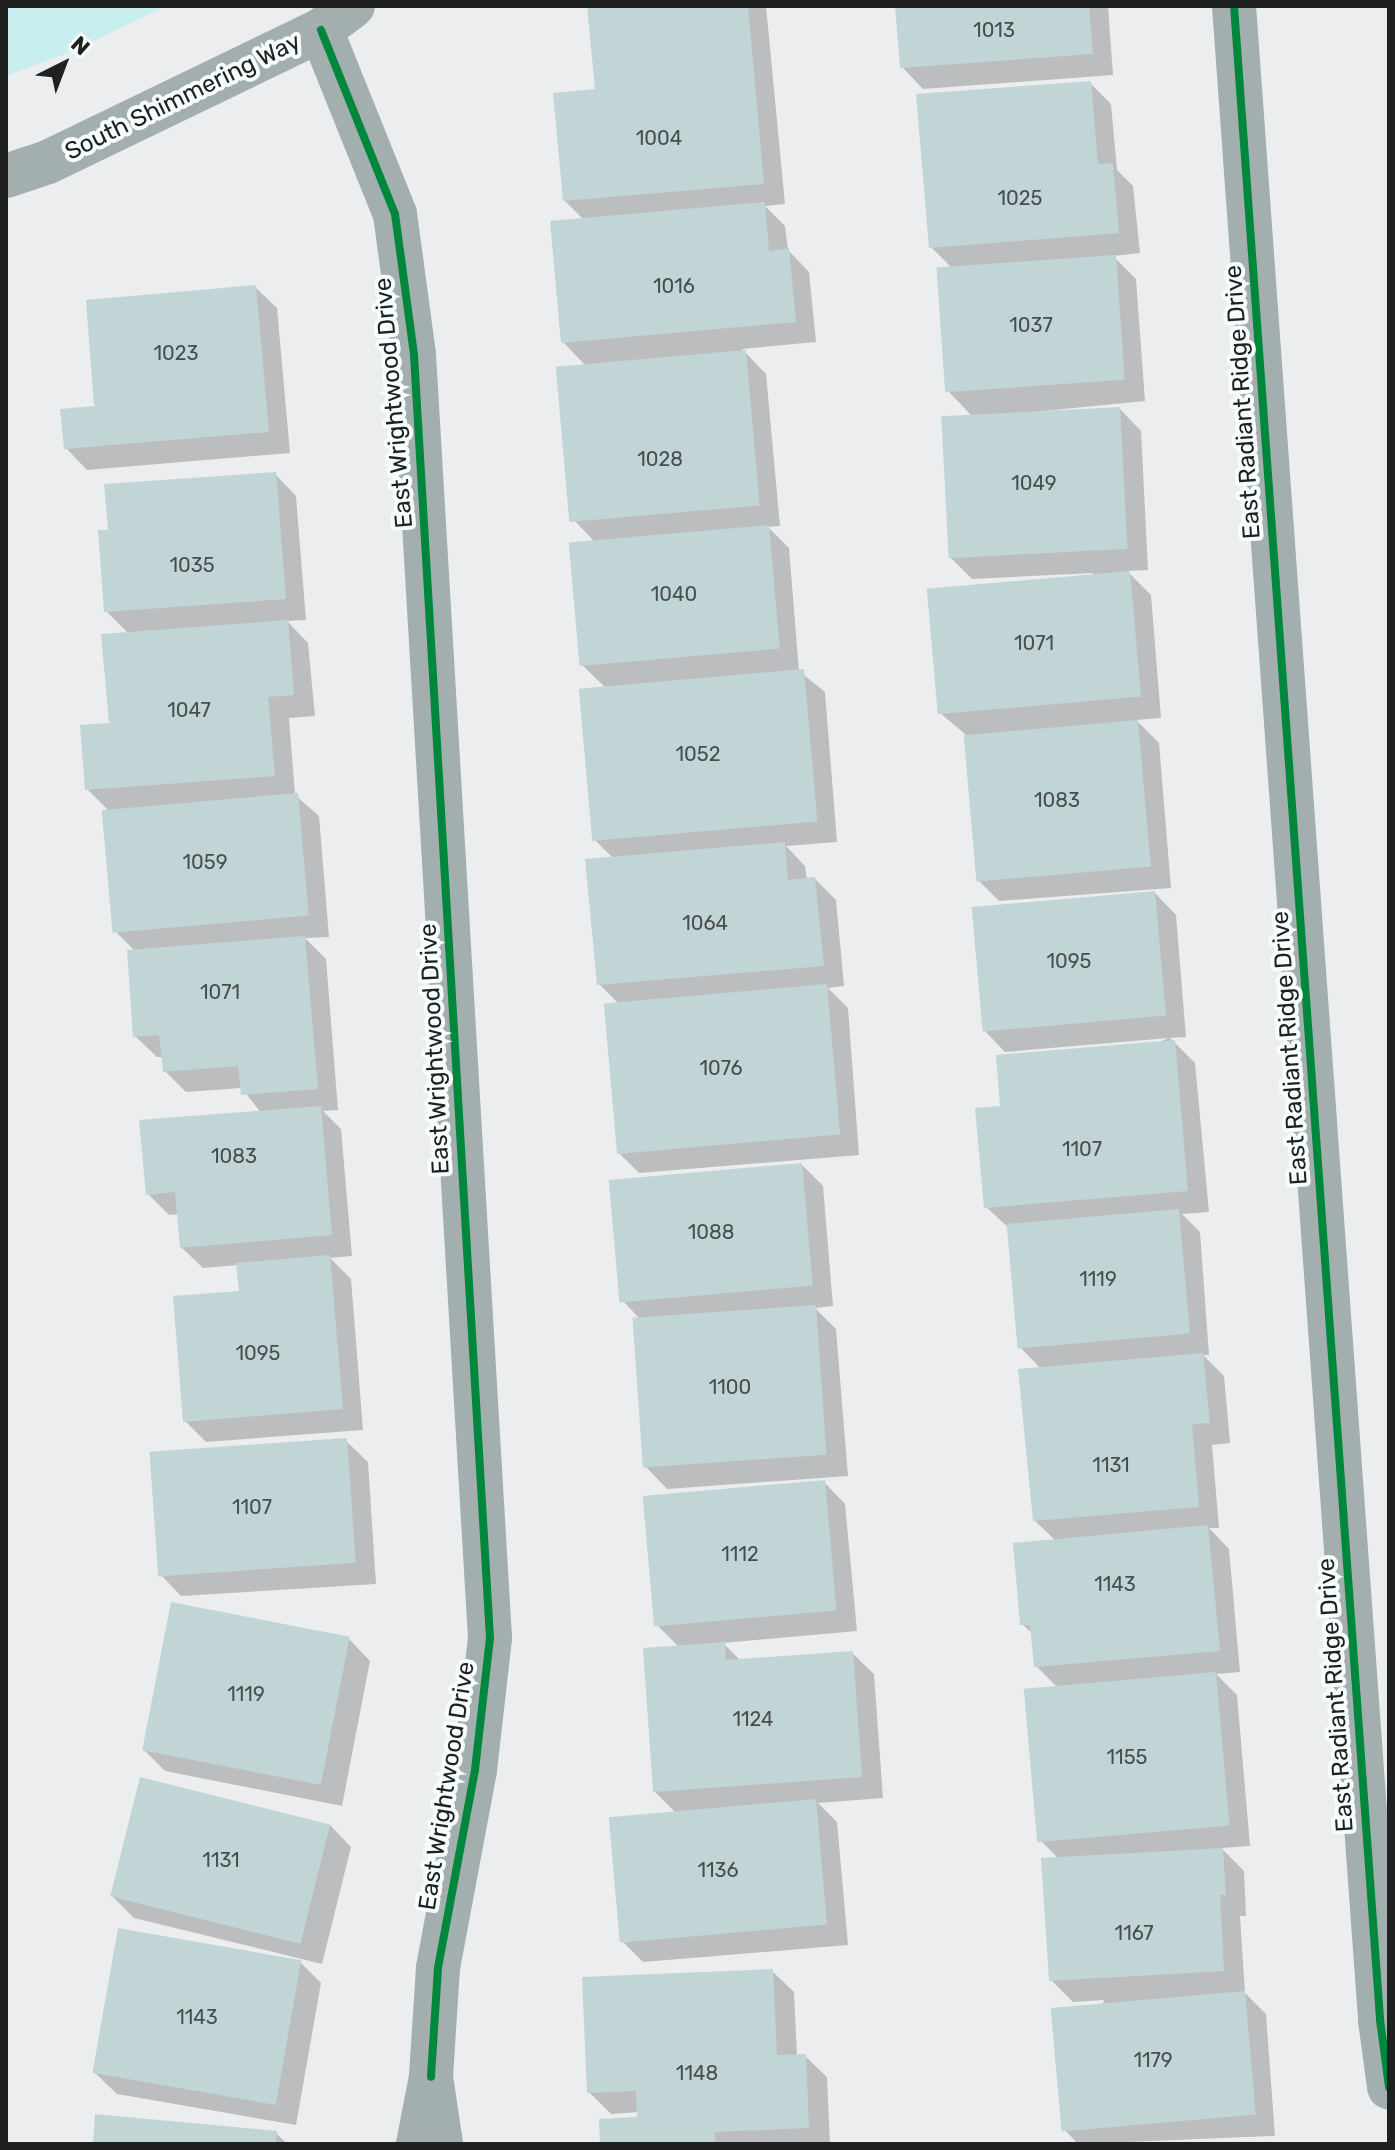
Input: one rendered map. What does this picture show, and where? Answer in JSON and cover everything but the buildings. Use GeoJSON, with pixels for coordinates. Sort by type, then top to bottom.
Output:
{"type":"FeatureCollection","features":[{"type":"Feature","properties":{"kind":"street","name":"East Radiant Ridge Drive"},"geometry":{"type":"LineString","coordinates":[[1234,6],[1377,1988],[1389,2087]]}},
{"type":"Feature","properties":{"kind":"street","name":"South Shimmering Way"},"geometry":{"type":"LineString","coordinates":[[6,176],[48,162],[337,18]]}},
{"type":"Feature","properties":{"kind":"street","name":"East Wrightwood Drive"},"geometry":{"type":"LineString","coordinates":[[337,18],[358,113],[395,214],[414,355],[490,1638],[475,1770],[438,1968],[431,2077],[418,2144]]}},
{"type":"Feature","properties":{"kind":"street","name":"East Wrightwood Drive"},"geometry":{"type":"LineString","coordinates":[[431,2077],[441,2144]]}},
{"type":"Feature","properties":{"kind":"shaded area"},"geometry":{"type":"Polygon","coordinates":[[[6,6],[166,6],[78,49],[6,76],[6,6]]]}},
{"type":"Feature","properties":{"kind":"cycle path"},"geometry":{"type":"LineString","coordinates":[[1234,6],[1380,2020],[1389,2087]]}},
{"type":"Feature","properties":{"kind":"cycle path"},"geometry":{"type":"LineString","coordinates":[[321,30],[395,214],[414,355],[490,1638],[475,1770],[438,1968],[431,2077]]}}]}
